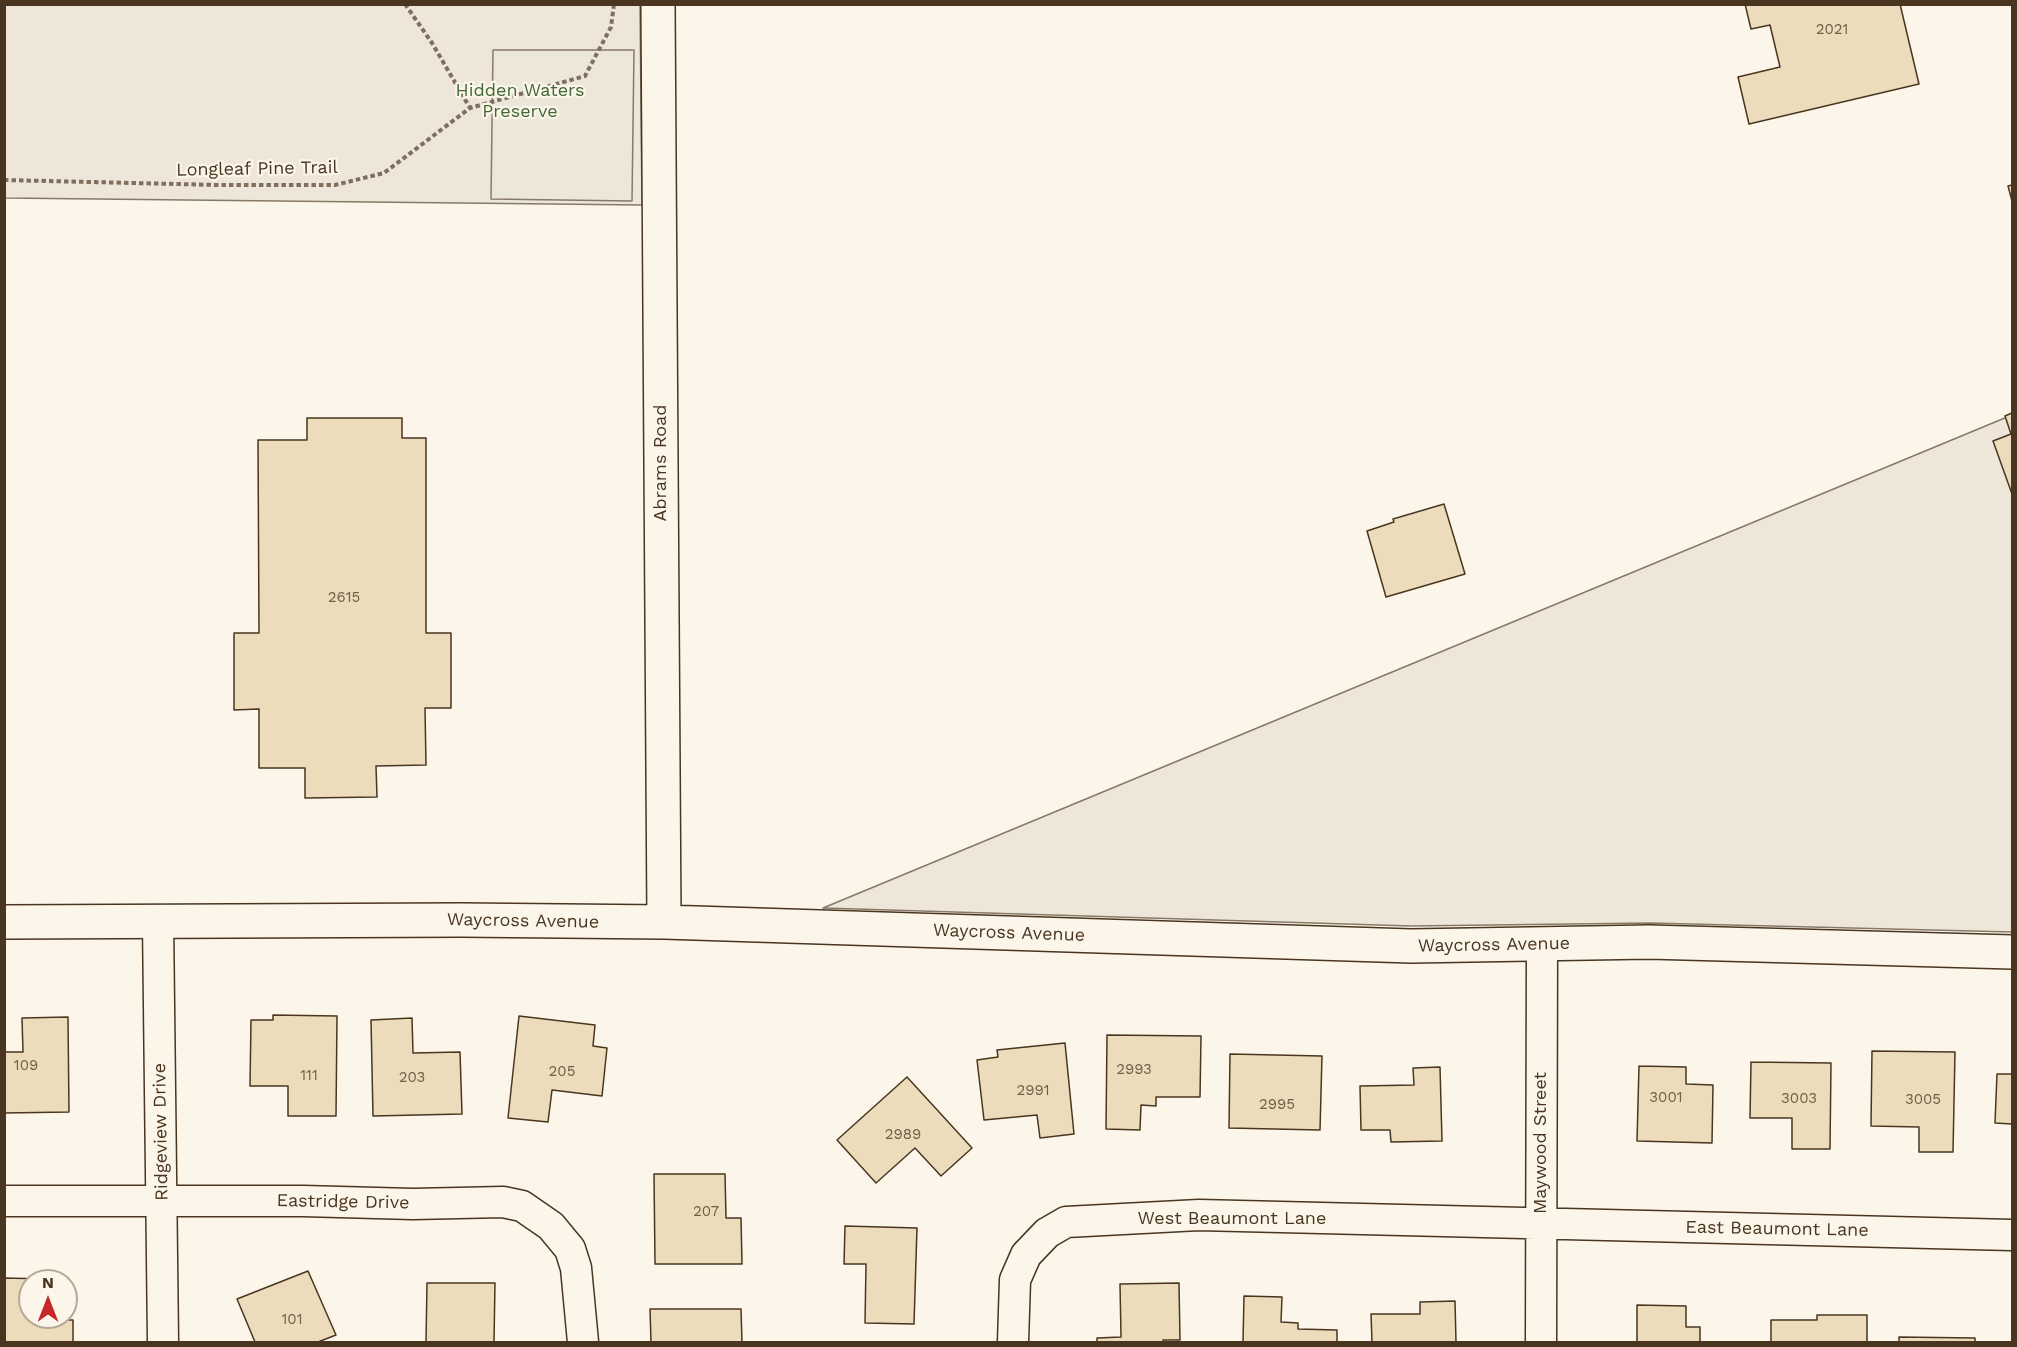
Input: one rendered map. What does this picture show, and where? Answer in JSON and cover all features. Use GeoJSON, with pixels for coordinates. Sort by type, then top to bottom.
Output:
{"type":"FeatureCollection","features":[{"type":"Feature","properties":{"kind":"street","name":"Abrams Road"},"geometry":{"type":"LineString","coordinates":[[658,4],[664,922]]}},
{"type":"Feature","properties":{"kind":"street","name":"Waycross Avenue"},"geometry":{"type":"LineString","coordinates":[[4,922],[461,920],[664,922],[1411,946],[1649,942],[2013,952]]}},
{"type":"Feature","properties":{"kind":"street","name":"Ridgeview Drive"},"geometry":{"type":"LineString","coordinates":[[158,921],[163,1342]]}},
{"type":"Feature","properties":{"kind":"street","name":"Maywood Street"},"geometry":{"type":"LineString","coordinates":[[1541,1342],[1542,944]]}},
{"type":"Feature","properties":{"kind":"street","name":"Eastridge Drive"},"geometry":{"type":"LineString","coordinates":[[4,1200],[162,1199],[413,1204],[503,1202],[522,1206],[551,1226],[570,1249],[576,1268],[583,1342]]}},
{"type":"Feature","properties":{"kind":"street","name":"West Beaumont Lane"},"geometry":{"type":"LineString","coordinates":[[1013,1342],[1015,1280],[1026,1255],[1047,1233],[1066,1222],[1199,1215],[1541,1224]]}},
{"type":"Feature","properties":{"kind":"street","name":"East Beaumont Lane"},"geometry":{"type":"LineString","coordinates":[[1541,1224],[2013,1235]]}},
{"type":"Feature","properties":{"kind":"path"},"geometry":{"type":"LineString","coordinates":[[405,4],[432,43],[470,108]]}},
{"type":"Feature","properties":{"kind":"path","name":"Longleaf Pine Trail"},"geometry":{"type":"LineString","coordinates":[[4,180],[335,185],[384,173],[470,108],[585,76],[611,27],[614,4]]}},
{"type":"Feature","properties":{"kind":"green space","name":"Hidden Waters Preserve"},"geometry":{"type":"Polygon","coordinates":[[[5,5],[640,5],[642,205],[5,198],[5,5]]]}},
{"type":"Feature","properties":{"kind":"green space"},"geometry":{"type":"Polygon","coordinates":[[[2012,415],[2012,932],[1650,923],[1411,926],[823,908],[2012,415]]]}},
{"type":"Feature","properties":{"kind":"shaded area"},"geometry":{"type":"Polygon","coordinates":[[[493,50],[634,50],[632,201],[491,199],[493,50]]]}},
{"type":"Feature","properties":{"kind":"building"},"geometry":{"type":"Polygon","coordinates":[[[1745,4],[1900,4],[1919,84],[1749,124],[1738,77],[1780,67],[1770,25],[1751,29],[1745,4]]]}},
{"type":"Feature","properties":{"kind":"building"},"geometry":{"type":"Polygon","coordinates":[[[2012,185],[2012,201],[2008,186],[2012,185]]]}},
{"type":"Feature","properties":{"kind":"building"},"geometry":{"type":"Polygon","coordinates":[[[2012,413],[2012,494],[1993,441],[2011,434],[2005,416],[2012,413]]]}},
{"type":"Feature","properties":{"kind":"building"},"geometry":{"type":"Polygon","coordinates":[[[307,418],[402,418],[402,438],[426,438],[426,633],[451,633],[451,708],[425,708],[426,765],[376,766],[377,797],[305,798],[305,768],[259,768],[259,709],[234,710],[234,633],[259,633],[258,440],[307,440],[307,418]]]}},
{"type":"Feature","properties":{"kind":"building"},"geometry":{"type":"Polygon","coordinates":[[[1444,504],[1465,574],[1386,597],[1367,531],[1394,522],[1393,519],[1444,504]]]}},
{"type":"Feature","properties":{"kind":"building"},"geometry":{"type":"Polygon","coordinates":[[[273,1015],[337,1016],[336,1116],[288,1116],[288,1086],[250,1086],[251,1020],[273,1020],[273,1015]]]}},
{"type":"Feature","properties":{"kind":"building"},"geometry":{"type":"Polygon","coordinates":[[[519,1016],[595,1025],[593,1046],[607,1048],[602,1096],[552,1090],[548,1122],[508,1118],[519,1016]]]}},
{"type":"Feature","properties":{"kind":"building"},"geometry":{"type":"Polygon","coordinates":[[[68,1017],[69,1112],[4,1113],[4,1052],[23,1052],[22,1018],[68,1017]]]}},
{"type":"Feature","properties":{"kind":"building"},"geometry":{"type":"Polygon","coordinates":[[[412,1018],[413,1053],[460,1052],[462,1114],[373,1116],[371,1020],[412,1018]]]}},
{"type":"Feature","properties":{"kind":"building"},"geometry":{"type":"Polygon","coordinates":[[[1107,1035],[1201,1036],[1200,1097],[1156,1097],[1156,1106],[1141,1105],[1140,1130],[1106,1129],[1107,1035]]]}},
{"type":"Feature","properties":{"kind":"building"},"geometry":{"type":"Polygon","coordinates":[[[1065,1043],[1074,1134],[1040,1138],[1037,1115],[984,1120],[977,1060],[998,1057],[997,1050],[1065,1043]]]}},
{"type":"Feature","properties":{"kind":"building"},"geometry":{"type":"Polygon","coordinates":[[[1872,1051],[1955,1052],[1953,1152],[1919,1152],[1919,1127],[1871,1126],[1872,1051]]]}},
{"type":"Feature","properties":{"kind":"building"},"geometry":{"type":"Polygon","coordinates":[[[1230,1054],[1322,1056],[1320,1130],[1229,1128],[1230,1054]]]}},
{"type":"Feature","properties":{"kind":"building"},"geometry":{"type":"Polygon","coordinates":[[[1751,1062],[1831,1063],[1830,1149],[1792,1149],[1792,1118],[1750,1118],[1751,1062]]]}},
{"type":"Feature","properties":{"kind":"building"},"geometry":{"type":"Polygon","coordinates":[[[1639,1066],[1686,1067],[1686,1084],[1713,1085],[1712,1143],[1637,1141],[1639,1066]]]}},
{"type":"Feature","properties":{"kind":"building"},"geometry":{"type":"Polygon","coordinates":[[[1440,1067],[1442,1141],[1391,1142],[1390,1130],[1361,1130],[1360,1086],[1414,1085],[1413,1068],[1440,1067]]]}},
{"type":"Feature","properties":{"kind":"building"},"geometry":{"type":"Polygon","coordinates":[[[1997,1074],[2012,1074],[2012,1124],[1995,1123],[1997,1074]]]}},
{"type":"Feature","properties":{"kind":"building"},"geometry":{"type":"Polygon","coordinates":[[[907,1077],[972,1148],[941,1176],[915,1148],[876,1183],[837,1140],[907,1077]]]}},
{"type":"Feature","properties":{"kind":"building"},"geometry":{"type":"Polygon","coordinates":[[[654,1174],[725,1174],[726,1218],[741,1218],[742,1264],[655,1264],[654,1174]]]}},
{"type":"Feature","properties":{"kind":"building"},"geometry":{"type":"Polygon","coordinates":[[[845,1226],[917,1228],[914,1324],[865,1323],[866,1264],[844,1264],[845,1226]]]}},
{"type":"Feature","properties":{"kind":"building"},"geometry":{"type":"Polygon","coordinates":[[[308,1271],[336,1335],[318,1342],[255,1342],[237,1299],[308,1271]]]}},
{"type":"Feature","properties":{"kind":"building"},"geometry":{"type":"Polygon","coordinates":[[[4,1278],[18,1278],[18,1329],[73,1329],[73,1342],[4,1342],[4,1278]]]}},
{"type":"Feature","properties":{"kind":"building"},"geometry":{"type":"Polygon","coordinates":[[[427,1283],[495,1283],[494,1342],[426,1342],[427,1283]]]}},
{"type":"Feature","properties":{"kind":"building"},"geometry":{"type":"Polygon","coordinates":[[[1179,1283],[1180,1340],[1097,1342],[1097,1338],[1121,1337],[1120,1284],[1179,1283]]]}},
{"type":"Feature","properties":{"kind":"building"},"geometry":{"type":"Polygon","coordinates":[[[1244,1296],[1282,1297],[1281,1322],[1298,1323],[1298,1329],[1337,1330],[1337,1342],[1243,1342],[1244,1296]]]}},
{"type":"Feature","properties":{"kind":"building"},"geometry":{"type":"Polygon","coordinates":[[[1455,1301],[1456,1342],[1372,1342],[1371,1314],[1420,1314],[1420,1302],[1455,1301]]]}},
{"type":"Feature","properties":{"kind":"building"},"geometry":{"type":"Polygon","coordinates":[[[1637,1305],[1686,1306],[1686,1327],[1700,1327],[1700,1342],[1637,1342],[1637,1305]]]}},
{"type":"Feature","properties":{"kind":"building"},"geometry":{"type":"Polygon","coordinates":[[[650,1309],[741,1309],[742,1342],[651,1342],[650,1309]]]}},
{"type":"Feature","properties":{"kind":"building"},"geometry":{"type":"Polygon","coordinates":[[[1817,1315],[1867,1315],[1867,1342],[1771,1342],[1771,1320],[1817,1320],[1817,1315]]]}},
{"type":"Feature","properties":{"kind":"building"},"geometry":{"type":"Polygon","coordinates":[[[1899,1337],[1975,1338],[1975,1342],[1899,1342],[1899,1337]]]}}]}
